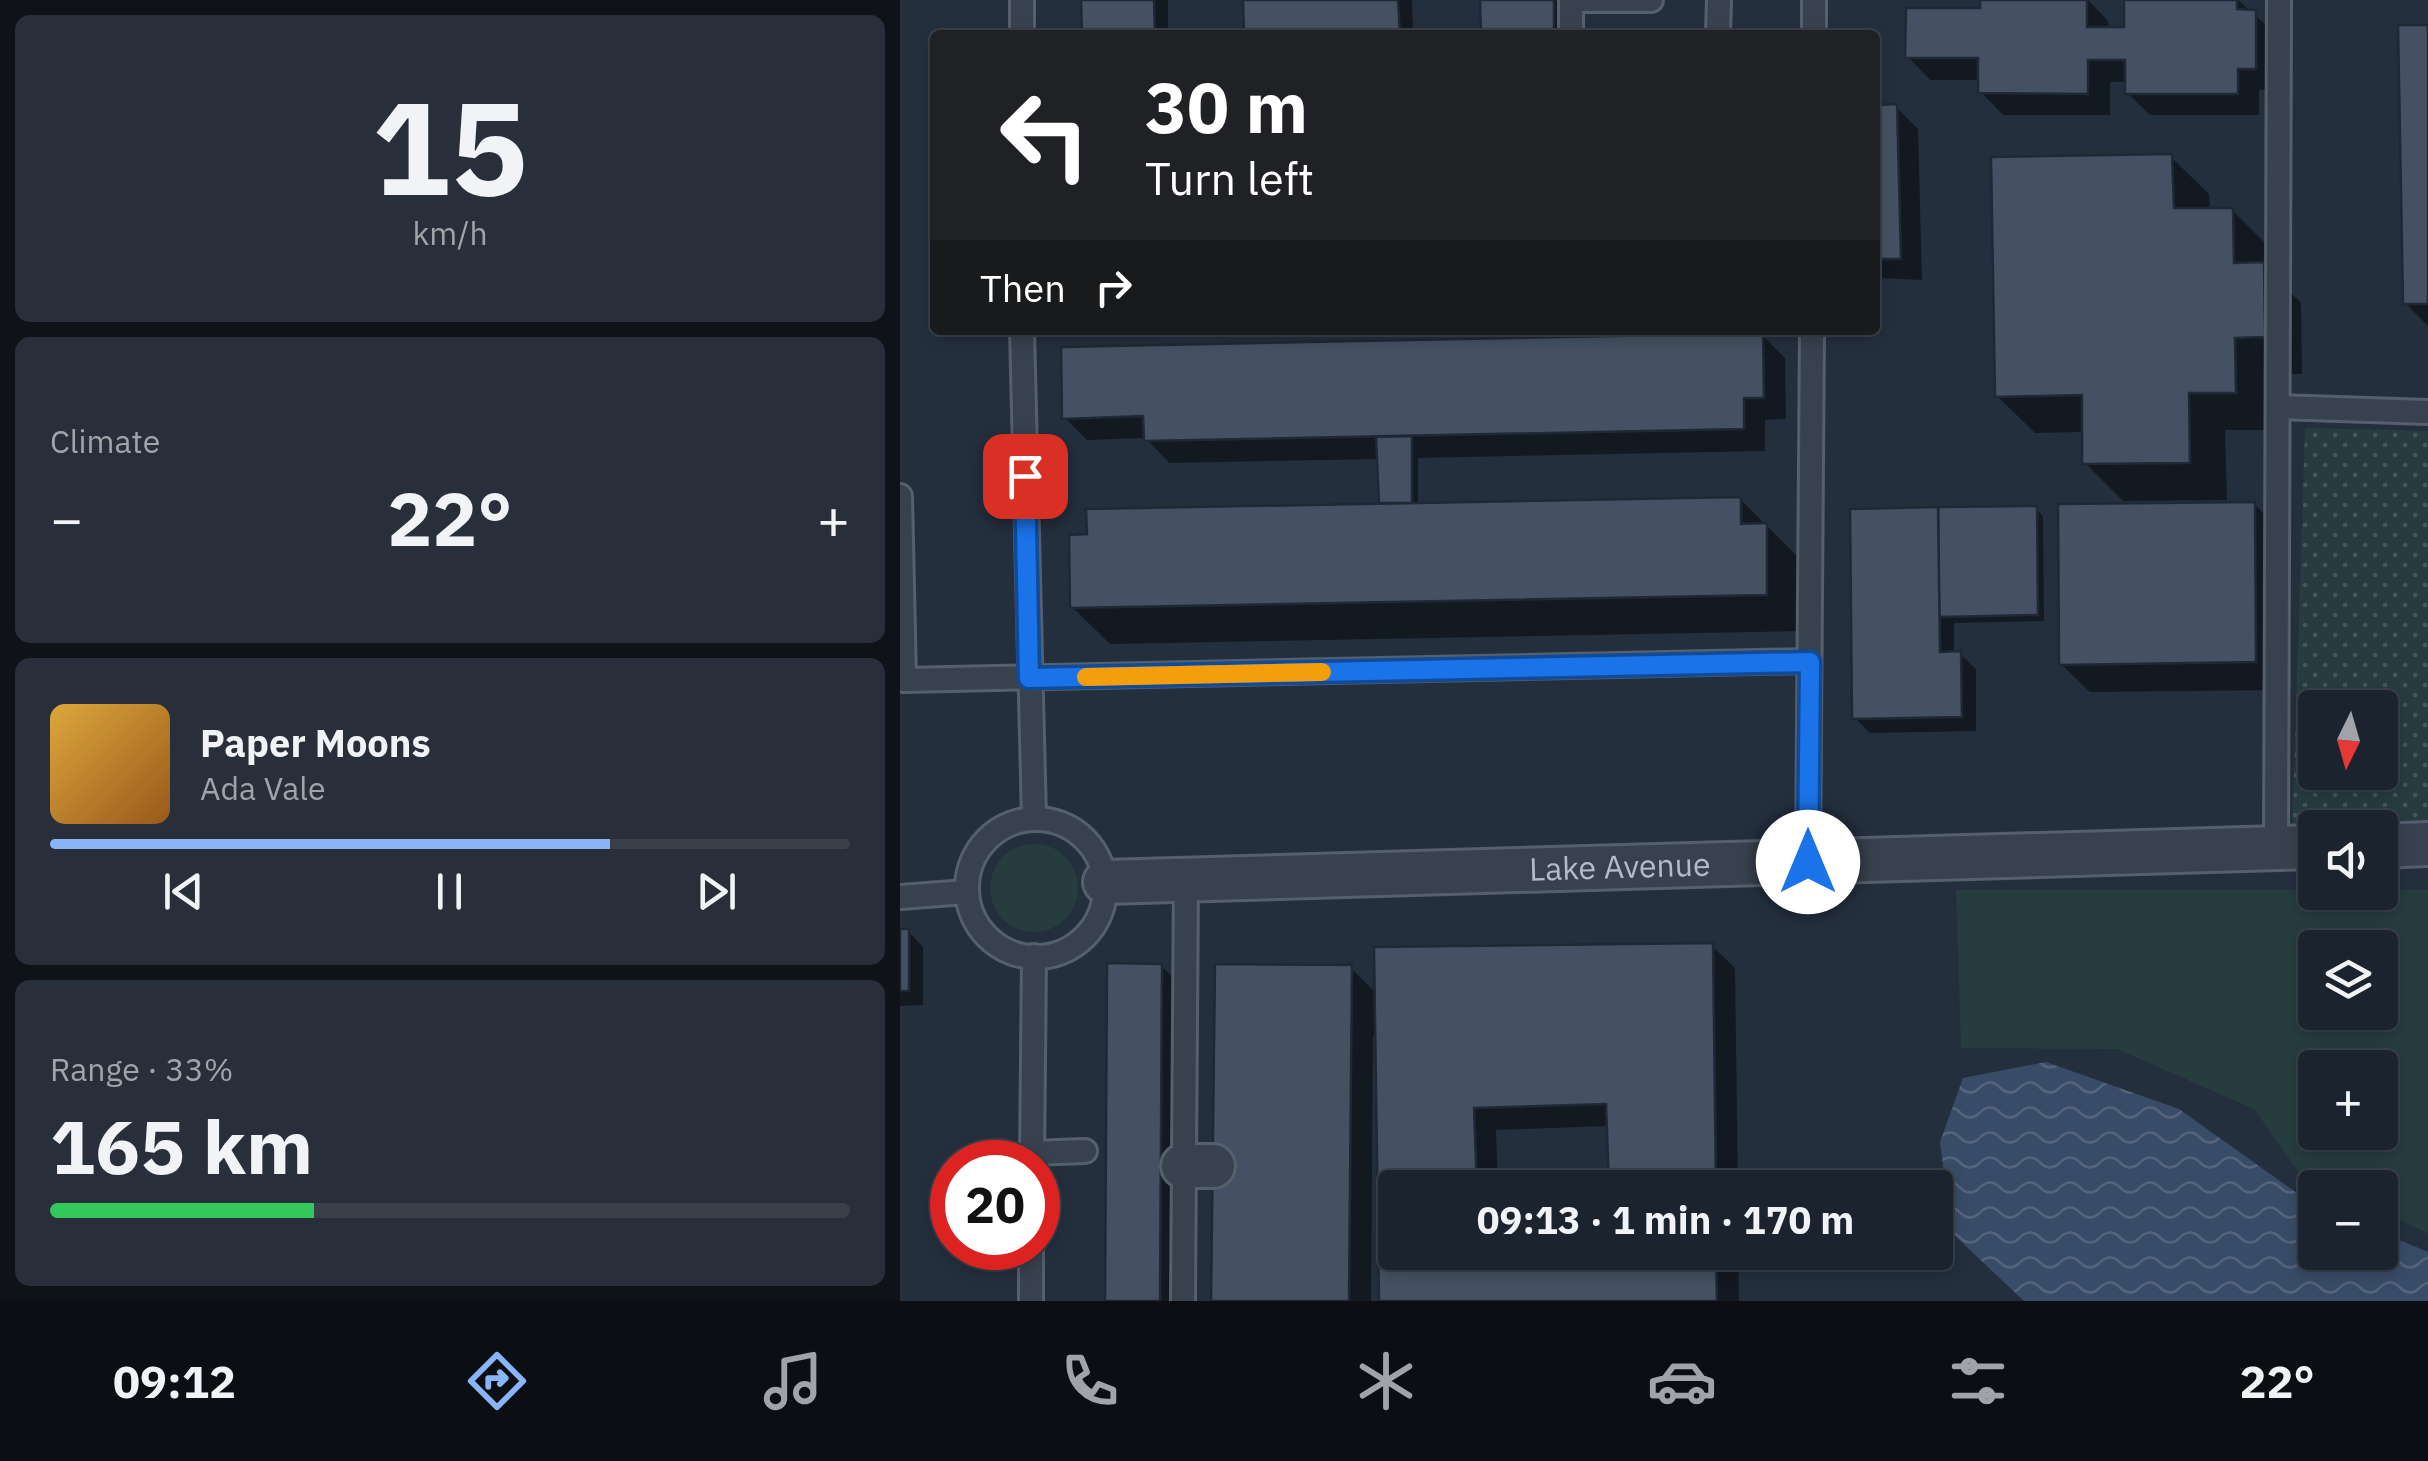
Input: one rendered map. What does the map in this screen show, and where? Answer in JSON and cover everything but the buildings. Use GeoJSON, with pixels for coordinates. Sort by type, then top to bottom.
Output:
{"type":"FeatureCollection","features":[{"type":"Feature","properties":{"kind":"street"},"geometry":{"type":"LineString","coordinates":[[2398,845],[2428,844]]}},
{"type":"Feature","properties":{"kind":"street","name":"Lake Avenue"},"geometry":{"type":"LineString","coordinates":[[1105,882],[2296,848]]}},
{"type":"Feature","properties":{"kind":"lane"},"geometry":{"type":"LineString","coordinates":[[1022,0],[1022,30]]}},
{"type":"Feature","properties":{"kind":"lane"},"geometry":{"type":"LineString","coordinates":[[1571,30],[1570,0],[1651,0]]}},
{"type":"Feature","properties":{"kind":"lane"},"geometry":{"type":"LineString","coordinates":[[1718,0],[1718,30]]}},
{"type":"Feature","properties":{"kind":"lane"},"geometry":{"type":"LineString","coordinates":[[1814,0],[1814,30]]}},
{"type":"Feature","properties":{"kind":"lane"},"geometry":{"type":"LineString","coordinates":[[2279,0],[2278,407],[2296,848]]}},
{"type":"Feature","properties":{"kind":"lane"},"geometry":{"type":"LineString","coordinates":[[1022,335],[1034,819]]}},
{"type":"Feature","properties":{"kind":"lane"},"geometry":{"type":"LineString","coordinates":[[1808,862],[1812,335]]}},
{"type":"Feature","properties":{"kind":"lane"},"geometry":{"type":"LineString","coordinates":[[2278,407],[2428,412]]}},
{"type":"Feature","properties":{"kind":"lane"},"geometry":{"type":"LineString","coordinates":[[900,496],[904,680],[1810,662]]}},
{"type":"Feature","properties":{"kind":"lane"},"geometry":{"type":"LineString","coordinates":[[1034,819],[1074,830],[1090,844],[1105,882],[1103,905],[1094,926],[1078,943],[1057,954],[1034,956],[1014,954],[980,930],[966,892],[969,870],[985,842],[1012,823],[1034,819]]}},
{"type":"Feature","properties":{"kind":"lane"},"geometry":{"type":"LineString","coordinates":[[1182,1301],[1198,1166],[1186,879]]}},
{"type":"Feature","properties":{"kind":"lane"},"geometry":{"type":"LineString","coordinates":[[900,897],[966,892]]}},
{"type":"Feature","properties":{"kind":"lane"},"geometry":{"type":"LineString","coordinates":[[1032,1140],[1034,956]]}},
{"type":"Feature","properties":{"kind":"lane"},"geometry":{"type":"LineString","coordinates":[[1060,1154],[1085,1151]]}},
{"type":"Feature","properties":{"kind":"lane"},"geometry":{"type":"LineString","coordinates":[[1031,1301],[1032,1270]]}},
{"type":"Feature","properties":{"kind":"green space"},"geometry":{"type":"Polygon","coordinates":[[[2305,428],[2428,431],[2428,843],[2398,834],[2398,810],[2298,810],[2298,837],[2292,839],[2305,428]]]}},
{"type":"Feature","properties":{"kind":"green space"},"geometry":{"type":"Polygon","coordinates":[[[1034,844],[1059,851],[1071,863],[1078,888],[1071,913],[1059,925],[1034,932],[1009,925],[997,913],[990,888],[997,863],[1009,851],[1034,844]]]}},
{"type":"Feature","properties":{"kind":"green space"},"geometry":{"type":"Polygon","coordinates":[[[1956,890],[2298,890],[2298,910],[2398,910],[2398,890],[2428,890],[2428,1233],[2398,1219],[2398,1170],[2298,1171],[2254,1109],[2117,1049],[1961,1048],[1956,890]]]}},
{"type":"Feature","properties":{"kind":"water"},"geometry":{"type":"Polygon","coordinates":[[[2046,1062],[2179,1109],[2298,1194],[2298,1270],[2398,1270],[2398,1240],[2428,1252],[2428,1301],[2024,1301],[1953,1234],[1953,1170],[1944,1170],[1940,1142],[1963,1078],[2046,1062]]]}},
{"type":"Feature","properties":{"kind":"slow traffic"},"geometry":{"type":"LineString","coordinates":[[1086,677],[1322,672]]}},
{"type":"Feature","properties":{"kind":"route"},"geometry":{"type":"LineString","coordinates":[[1025,476],[1029,678],[1810,662],[1808,862]]}}]}
